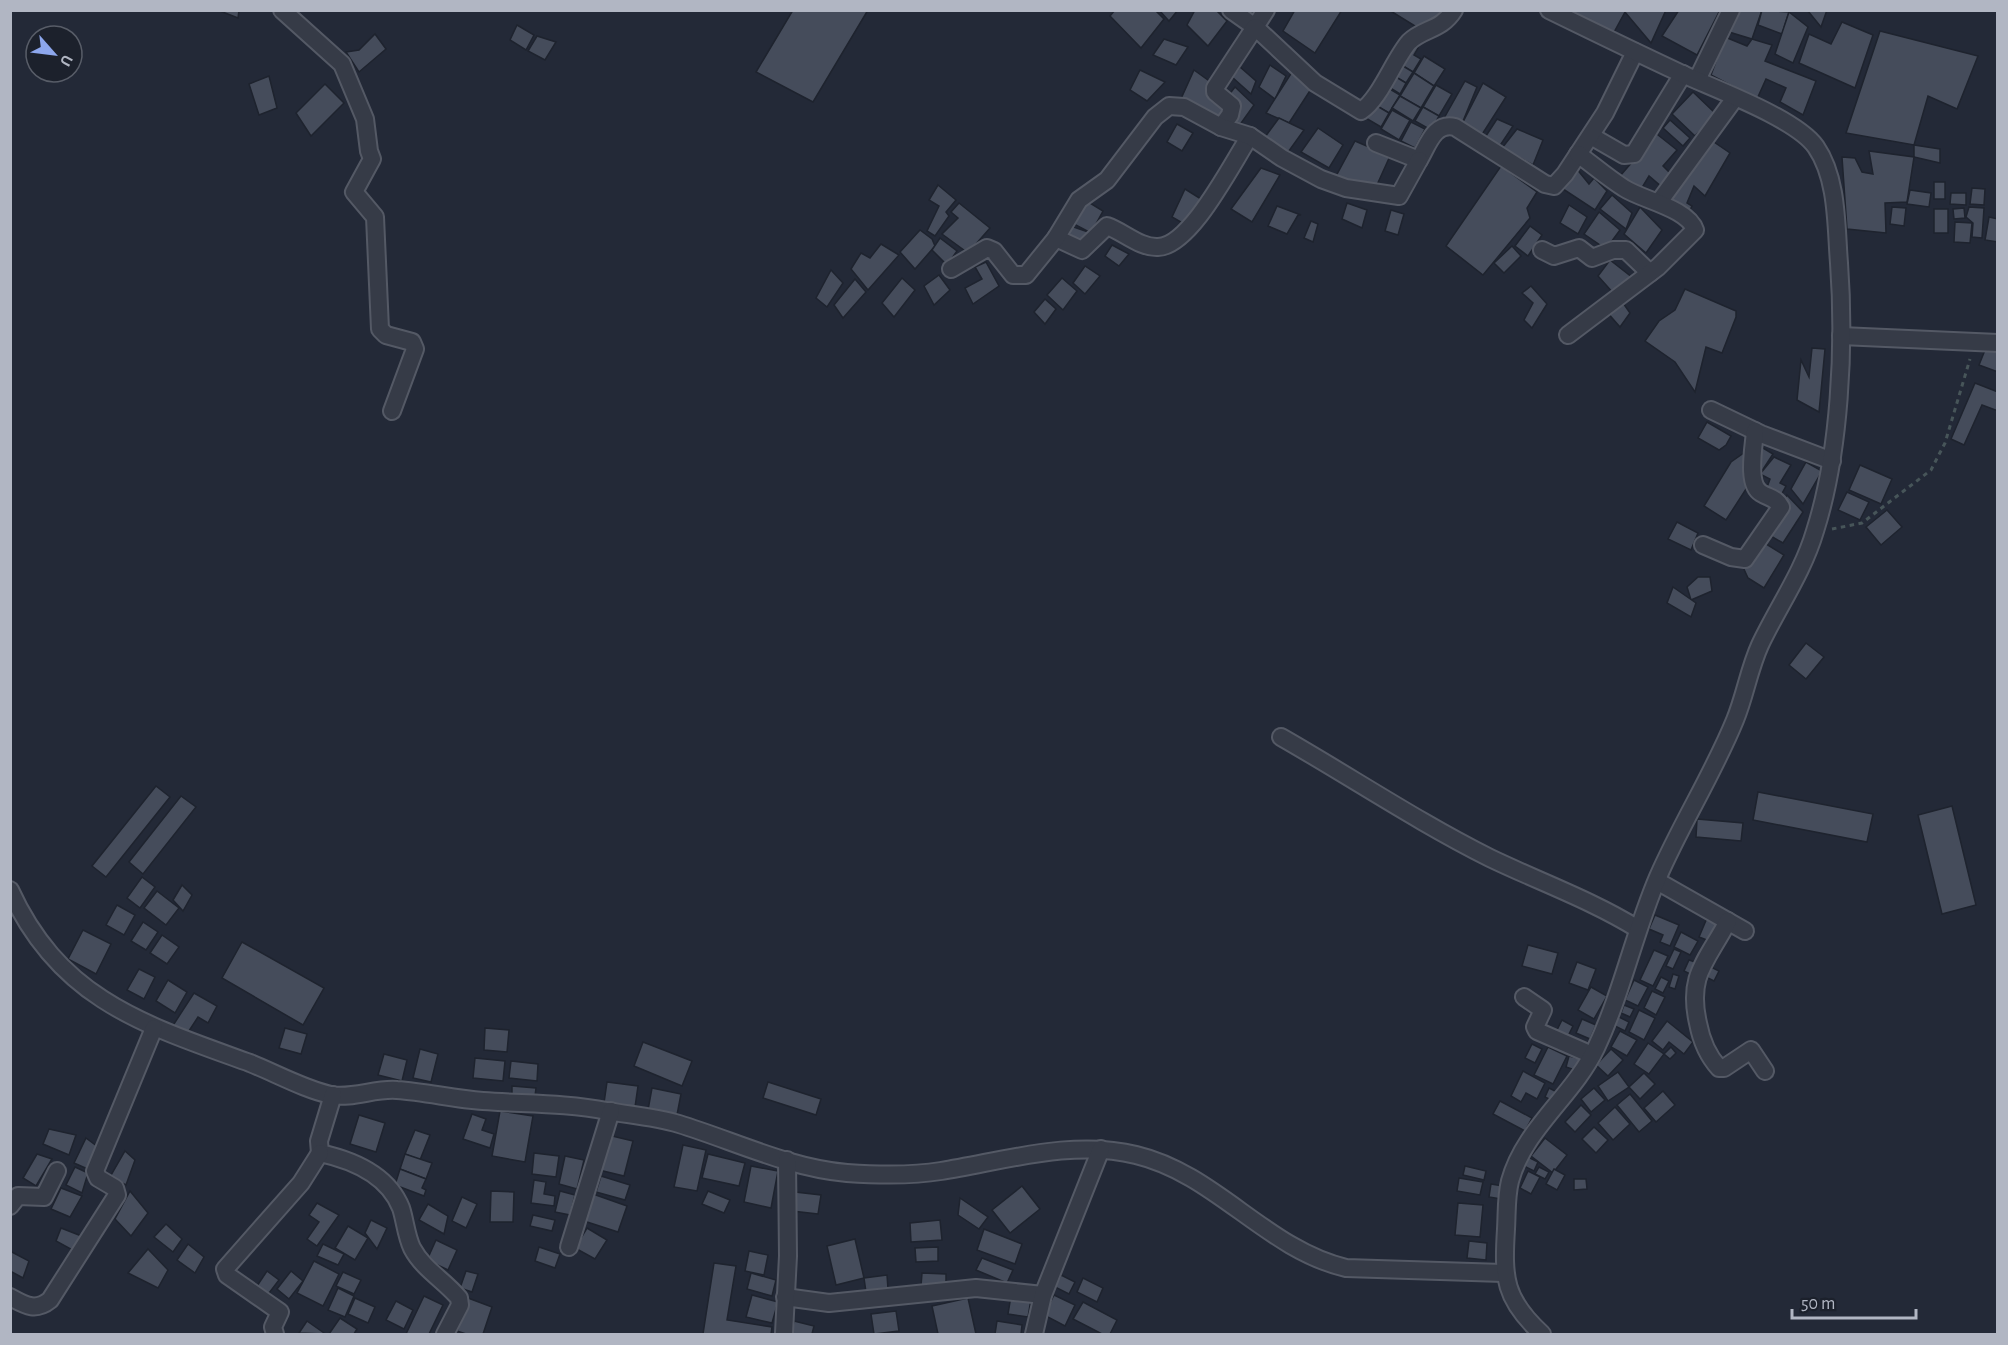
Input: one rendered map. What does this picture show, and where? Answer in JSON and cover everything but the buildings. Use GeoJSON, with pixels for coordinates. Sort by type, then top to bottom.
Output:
{"type":"FeatureCollection","features":[{"type":"Feature","properties":{"kind":"street"},"geometry":{"type":"LineString","coordinates":[[282,10],[342,63],[366,123],[371,155],[354,192],[355,197],[374,212],[380,329],[383,334],[412,342],[415,349],[392,411]]}},
{"type":"Feature","properties":{"kind":"street"},"geometry":{"type":"LineString","coordinates":[[1231,10],[1255,27],[1315,83],[1361,111],[1389,75],[1409,43],[1444,24],[1454,10]]}},
{"type":"Feature","properties":{"kind":"street"},"geometry":{"type":"LineString","coordinates":[[1221,127],[1230,114],[1232,106],[1215,92],[1215,88],[1266,10]]}},
{"type":"Feature","properties":{"kind":"street"},"geometry":{"type":"LineString","coordinates":[[1542,1335],[1518,1310],[1509,1295],[1503,1272],[1508,1198],[1514,1169],[1521,1153],[1592,1055],[1612,1014],[1638,929],[1657,881],[1682,825],[1736,718],[1759,647],[1791,588],[1815,532],[1832,461],[1841,336],[1836,223],[1826,166],[1818,150],[1797,129],[1549,10]]}},
{"type":"Feature","properties":{"kind":"street"},"geometry":{"type":"LineString","coordinates":[[1591,136],[1623,155],[1634,154],[1690,77],[1731,10]]}},
{"type":"Feature","properties":{"kind":"street"},"geometry":{"type":"LineString","coordinates":[[951,269],[987,248],[994,251],[1013,275],[1021,278],[1041,259],[1079,200],[1107,180],[1164,108],[1176,105],[1221,127],[1250,136],[1282,158],[1321,179],[1346,188],[1390,196],[1402,194],[1437,130],[1447,125],[1455,127],[1550,186],[1557,185],[1605,113],[1635,52]]}},
{"type":"Feature","properties":{"kind":"street"},"geometry":{"type":"LineString","coordinates":[[1659,202],[1736,98]]}},
{"type":"Feature","properties":{"kind":"street"},"geometry":{"type":"LineString","coordinates":[[1056,238],[1082,250],[1107,226],[1152,247],[1171,244],[1191,226],[1250,136]]}},
{"type":"Feature","properties":{"kind":"street"},"geometry":{"type":"LineString","coordinates":[[1376,143],[1419,160]]}},
{"type":"Feature","properties":{"kind":"street"},"geometry":{"type":"LineString","coordinates":[[1568,335],[1650,273],[1695,230],[1692,224],[1659,202],[1645,199],[1624,188],[1578,154]]}},
{"type":"Feature","properties":{"kind":"street"},"geometry":{"type":"LineString","coordinates":[[1542,250],[1554,256],[1579,248],[1592,258],[1612,250],[1626,250],[1650,273]]}},
{"type":"Feature","properties":{"kind":"street"},"geometry":{"type":"LineString","coordinates":[[1841,336],[1998,343]]}},
{"type":"Feature","properties":{"kind":"street"},"geometry":{"type":"LineString","coordinates":[[1711,410],[1755,431],[1832,461]]}},
{"type":"Feature","properties":{"kind":"street"},"geometry":{"type":"LineString","coordinates":[[1703,545],[1731,557],[1745,559],[1781,507],[1777,501],[1760,492],[1754,484],[1755,431]]}},
{"type":"Feature","properties":{"kind":"street"},"geometry":{"type":"LineString","coordinates":[[1281,737],[1424,823],[1492,859],[1604,908],[1638,929]]}},
{"type":"Feature","properties":{"kind":"street"},"geometry":{"type":"LineString","coordinates":[[1657,881],[1745,931]]}},
{"type":"Feature","properties":{"kind":"street"},"geometry":{"type":"LineString","coordinates":[[10,890],[39,942],[68,975],[105,1001],[154,1028],[333,1095],[393,1089],[481,1100],[574,1105],[675,1123],[787,1160],[844,1173],[936,1172],[1022,1156],[1101,1149],[1137,1155],[1189,1175],[1279,1238],[1313,1257],[1335,1265],[1346,1268],[1503,1272]]}},
{"type":"Feature","properties":{"kind":"street"},"geometry":{"type":"LineString","coordinates":[[1728,921],[1696,980],[1693,1003],[1701,1038],[1719,1068],[1724,1068],[1751,1050],[1754,1051],[1765,1071]]}},
{"type":"Feature","properties":{"kind":"street"},"geometry":{"type":"LineString","coordinates":[[1524,997],[1543,1010],[1534,1027],[1537,1031],[1592,1055]]}},
{"type":"Feature","properties":{"kind":"street"},"geometry":{"type":"LineString","coordinates":[[10,1297],[26,1306],[35,1307],[43,1305],[50,1299],[117,1195],[115,1188],[98,1178],[95,1171],[154,1028]]}},
{"type":"Feature","properties":{"kind":"street"},"geometry":{"type":"LineString","coordinates":[[275,1335],[273,1327],[280,1312],[227,1275],[225,1269],[301,1183],[320,1153],[319,1141],[333,1095]]}},
{"type":"Feature","properties":{"kind":"street"},"geometry":{"type":"LineString","coordinates":[[569,1247],[611,1111]]}},
{"type":"Feature","properties":{"kind":"street"},"geometry":{"type":"LineString","coordinates":[[1034,1335],[1043,1295],[1101,1149]]}},
{"type":"Feature","properties":{"kind":"street"},"geometry":{"type":"LineString","coordinates":[[320,1153],[342,1158],[378,1176],[392,1190],[400,1207],[411,1246],[422,1263],[459,1298],[460,1305],[445,1335]]}},
{"type":"Feature","properties":{"kind":"street"},"geometry":{"type":"LineString","coordinates":[[784,1333],[789,1238],[787,1160]]}},
{"type":"Feature","properties":{"kind":"street"},"geometry":{"type":"LineString","coordinates":[[10,1206],[18,1196],[44,1197],[57,1171]]}},
{"type":"Feature","properties":{"kind":"street"},"geometry":{"type":"LineString","coordinates":[[785,1297],[829,1303],[976,1288],[1043,1295]]}},
{"type":"Feature","properties":{"kind":"path"},"geometry":{"type":"LineString","coordinates":[[1815,532],[1862,523],[1931,470],[1946,443],[1975,342]]}}]}
